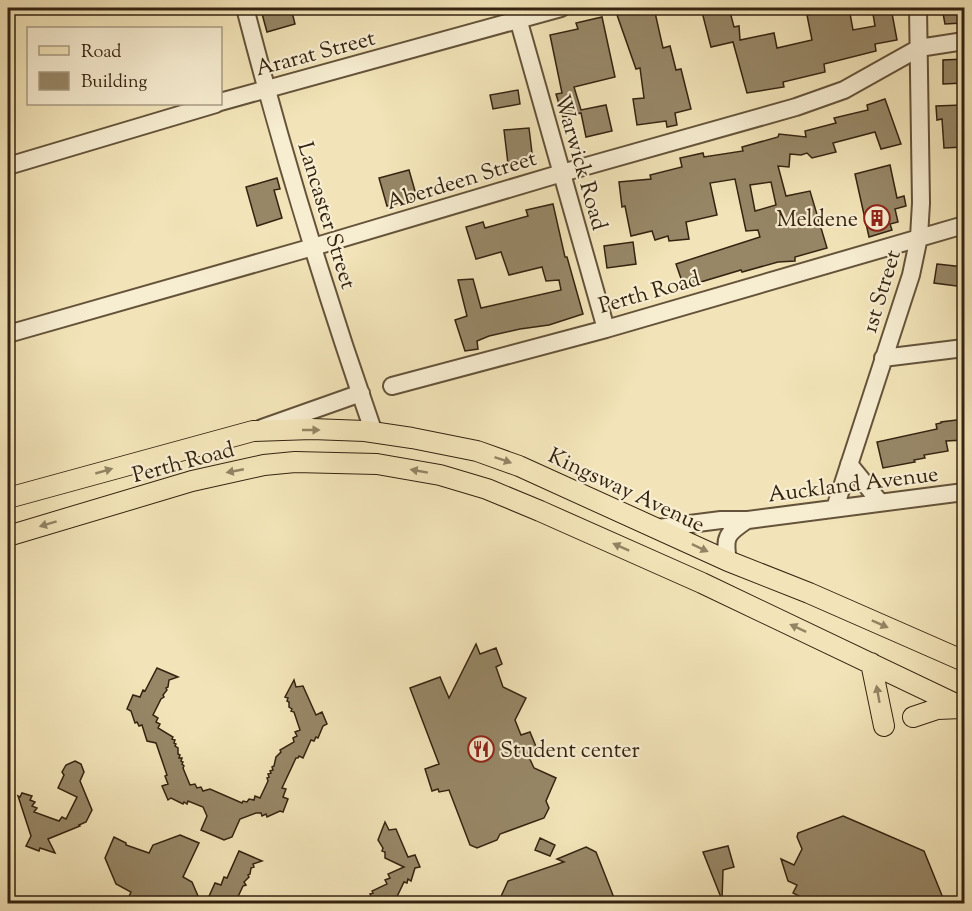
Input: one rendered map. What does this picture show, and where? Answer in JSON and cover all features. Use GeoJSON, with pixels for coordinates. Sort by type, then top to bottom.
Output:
{"type":"FeatureCollection","features":[{"type":"Feature","properties":{"kind":"main road","name":"Kingsway Avenue"},"geometry":{"type":"LineString","coordinates":[[253,431],[312,429],[374,433],[477,451],[519,466],[728,561],[964,661]]}},
{"type":"Feature","properties":{"kind":"main road","name":"Perth Road"},"geometry":{"type":"LineString","coordinates":[[8,498],[253,431]]}},
{"type":"Feature","properties":{"kind":"main road","name":"Perth Road"},"geometry":{"type":"LineString","coordinates":[[8,536],[192,481],[243,469],[295,462],[377,464],[467,482],[514,499],[871,663]]}},
{"type":"Feature","properties":{"kind":"main road"},"geometry":{"type":"LineString","coordinates":[[871,663],[964,708]]}},
{"type":"Feature","properties":{"kind":"main road"},"geometry":{"type":"LineString","coordinates":[[871,663],[884,726]]}},
{"type":"Feature","properties":{"kind":"main road"},"geometry":{"type":"LineString","coordinates":[[913,717],[937,710],[964,708]]}},
{"type":"Feature","properties":{"kind":"street","name":"Lancaster Street"},"geometry":{"type":"LineString","coordinates":[[245,8],[313,247],[374,433]]}},
{"type":"Feature","properties":{"kind":"street","name":"Ararat Street"},"geometry":{"type":"LineString","coordinates":[[222,101],[516,14],[561,8]]}},
{"type":"Feature","properties":{"kind":"street","name":"1st Street"},"geometry":{"type":"LineString","coordinates":[[835,508],[911,275],[919,237],[921,203],[918,8]]}},
{"type":"Feature","properties":{"kind":"street","name":"Warwick Road"},"geometry":{"type":"LineString","coordinates":[[516,14],[606,329]]}},
{"type":"Feature","properties":{"kind":"street"},"geometry":{"type":"LineString","coordinates":[[919,48],[964,41]]}},
{"type":"Feature","properties":{"kind":"street","name":"Aberdeen Street"},"geometry":{"type":"LineString","coordinates":[[8,334],[820,99],[844,90],[919,48]]}},
{"type":"Feature","properties":{"kind":"street"},"geometry":{"type":"LineString","coordinates":[[8,166],[213,105]]}},
{"type":"Feature","properties":{"kind":"street","name":"Perth Road"},"geometry":{"type":"LineString","coordinates":[[392,387],[606,329],[964,225]]}},
{"type":"Feature","properties":{"kind":"street"},"geometry":{"type":"LineString","coordinates":[[883,358],[964,348]]}},
{"type":"Feature","properties":{"kind":"street"},"geometry":{"type":"LineString","coordinates":[[253,431],[361,393]]}},
{"type":"Feature","properties":{"kind":"street"},"geometry":{"type":"LineString","coordinates":[[849,464],[879,501]]}},
{"type":"Feature","properties":{"kind":"street","name":"Auckland Avenue"},"geometry":{"type":"LineString","coordinates":[[658,528],[721,520],[748,520],[879,501],[964,492]]}},
{"type":"Feature","properties":{"kind":"street","name":"Auckland Avenue"},"geometry":{"type":"LineString","coordinates":[[728,561],[726,538],[733,529],[748,520]]}},
{"type":"Feature","properties":{"kind":"building"},"geometry":{"type":"Polygon","coordinates":[[[291,8],[295,24],[267,32],[261,10],[291,8]]]}},
{"type":"Feature","properties":{"kind":"building"},"geometry":{"type":"Polygon","coordinates":[[[654,8],[663,48],[670,46],[676,70],[681,69],[691,109],[675,113],[677,125],[667,127],[666,121],[637,125],[633,99],[644,98],[640,68],[636,69],[616,12],[654,8]]]}},
{"type":"Feature","properties":{"kind":"building"},"geometry":{"type":"Polygon","coordinates":[[[701,8],[729,8],[734,27],[739,26],[740,40],[774,33],[777,48],[812,40],[807,15],[849,8],[853,30],[875,26],[872,8],[891,8],[897,40],[875,44],[876,51],[824,64],[825,72],[783,82],[784,87],[747,93],[733,42],[711,47],[701,8]]]}},
{"type":"Feature","properties":{"kind":"building"},"geometry":{"type":"Polygon","coordinates":[[[942,8],[960,8],[962,23],[945,24],[942,8]]]}},
{"type":"Feature","properties":{"kind":"building"},"geometry":{"type":"Polygon","coordinates":[[[602,17],[615,77],[574,87],[581,110],[606,105],[612,131],[586,137],[581,113],[563,117],[556,94],[562,93],[550,35],[578,29],[576,23],[602,17]]]}},
{"type":"Feature","properties":{"kind":"building"},"geometry":{"type":"Polygon","coordinates":[[[964,59],[964,83],[943,84],[943,60],[964,59]]]}},
{"type":"Feature","properties":{"kind":"building"},"geometry":{"type":"Polygon","coordinates":[[[518,90],[520,104],[493,109],[490,95],[518,90]]]}},
{"type":"Feature","properties":{"kind":"building"},"geometry":{"type":"Polygon","coordinates":[[[885,99],[901,144],[881,149],[875,132],[833,143],[836,152],[812,158],[807,153],[790,154],[789,167],[778,166],[786,196],[810,191],[827,248],[795,257],[795,261],[778,262],[742,272],[741,270],[684,287],[676,264],[760,237],[758,230],[746,231],[735,179],[710,183],[717,215],[686,222],[689,239],[669,241],[668,236],[655,240],[652,231],[631,236],[625,206],[622,207],[619,182],[651,179],[650,175],[682,167],[680,158],[703,153],[704,157],[743,151],[742,147],[778,137],[779,134],[806,137],[805,131],[836,123],[834,118],[868,110],[867,105],[885,99]],[[771,182],[750,185],[755,211],[776,205],[771,182]]]}},
{"type":"Feature","properties":{"kind":"building"},"geometry":{"type":"Polygon","coordinates":[[[962,105],[964,147],[944,148],[942,119],[937,120],[936,106],[962,105]]]}},
{"type":"Feature","properties":{"kind":"building"},"geometry":{"type":"Polygon","coordinates":[[[529,128],[533,161],[508,164],[504,130],[529,128]]]}},
{"type":"Feature","properties":{"kind":"building"},"geometry":{"type":"Polygon","coordinates":[[[890,165],[897,198],[904,196],[906,206],[895,209],[898,222],[890,224],[892,230],[869,237],[855,174],[890,165]]]}},
{"type":"Feature","properties":{"kind":"building"},"geometry":{"type":"Polygon","coordinates":[[[409,170],[417,198],[387,206],[379,178],[409,170]]]}},
{"type":"Feature","properties":{"kind":"building"},"geometry":{"type":"Polygon","coordinates":[[[277,178],[280,189],[274,190],[282,218],[257,226],[246,187],[277,178]]]}},
{"type":"Feature","properties":{"kind":"building"},"geometry":{"type":"Polygon","coordinates":[[[553,204],[565,257],[567,257],[583,314],[549,325],[489,336],[477,341],[478,349],[465,351],[455,320],[467,316],[458,280],[473,279],[481,308],[561,290],[559,280],[546,281],[542,267],[509,275],[501,252],[476,259],[466,227],[483,222],[485,228],[528,216],[526,210],[553,204]]]}},
{"type":"Feature","properties":{"kind":"building"},"geometry":{"type":"Polygon","coordinates":[[[633,242],[636,264],[607,268],[604,246],[633,242]]]}},
{"type":"Feature","properties":{"kind":"building"},"geometry":{"type":"Polygon","coordinates":[[[937,264],[964,267],[964,287],[934,283],[937,264]]]}},
{"type":"Feature","properties":{"kind":"building"},"geometry":{"type":"Polygon","coordinates":[[[964,419],[964,440],[946,441],[948,451],[924,455],[925,458],[914,460],[915,462],[883,468],[877,442],[937,429],[936,424],[941,422],[964,419]]]}},
{"type":"Feature","properties":{"kind":"building"},"geometry":{"type":"Polygon","coordinates":[[[476,644],[480,654],[496,648],[502,664],[496,667],[503,687],[526,698],[515,720],[521,735],[530,732],[537,749],[527,753],[534,768],[556,778],[546,801],[549,808],[544,818],[500,834],[497,840],[477,848],[470,845],[449,790],[432,791],[425,769],[439,764],[410,688],[440,677],[449,698],[476,644]]]}},
{"type":"Feature","properties":{"kind":"building"},"geometry":{"type":"Polygon","coordinates":[[[157,668],[178,677],[169,680],[164,697],[153,715],[158,718],[156,722],[160,724],[158,728],[175,740],[179,758],[182,758],[183,768],[190,785],[195,784],[203,791],[210,789],[242,803],[249,799],[254,800],[255,796],[260,798],[268,781],[268,774],[273,770],[272,767],[280,750],[294,742],[293,738],[297,736],[295,732],[300,730],[294,712],[289,707],[288,698],[285,697],[294,680],[296,687],[303,686],[316,715],[322,712],[327,724],[323,726],[318,738],[311,740],[303,758],[299,756],[296,758],[282,788],[286,789],[283,797],[288,799],[283,812],[280,811],[267,817],[266,814],[262,816],[261,813],[256,813],[240,819],[232,837],[224,840],[201,830],[207,816],[203,807],[188,801],[187,804],[184,802],[183,804],[171,798],[168,800],[162,786],[168,784],[165,776],[167,775],[156,743],[147,741],[142,725],[135,723],[131,711],[127,709],[133,695],[140,697],[143,690],[145,691],[157,668]]]}},
{"type":"Feature","properties":{"kind":"building"},"geometry":{"type":"Polygon","coordinates":[[[75,761],[81,764],[84,772],[80,781],[92,810],[86,822],[48,839],[55,853],[40,848],[39,851],[26,846],[31,836],[18,796],[20,797],[22,793],[32,796],[30,800],[35,802],[32,806],[37,808],[34,812],[59,821],[62,817],[66,819],[77,797],[58,788],[66,765],[75,761]]]}},
{"type":"Feature","properties":{"kind":"building"},"geometry":{"type":"Polygon","coordinates":[[[843,816],[924,851],[945,903],[796,903],[799,896],[793,893],[797,885],[788,881],[781,859],[794,865],[802,849],[797,837],[798,833],[843,816]]]}},
{"type":"Feature","properties":{"kind":"building"},"geometry":{"type":"Polygon","coordinates":[[[385,822],[389,830],[396,829],[408,857],[415,855],[420,867],[415,868],[411,881],[408,879],[407,883],[404,882],[394,903],[374,903],[370,894],[373,893],[372,891],[387,884],[385,880],[390,878],[388,874],[404,867],[385,858],[385,852],[382,851],[383,848],[378,840],[385,822]]]}},
{"type":"Feature","properties":{"kind":"building"},"geometry":{"type":"Polygon","coordinates":[[[180,835],[199,843],[183,877],[192,882],[201,903],[126,903],[131,892],[116,884],[105,858],[114,837],[126,845],[149,853],[153,845],[180,835]]]}},
{"type":"Feature","properties":{"kind":"building"},"geometry":{"type":"Polygon","coordinates":[[[540,838],[555,845],[550,856],[535,850],[540,838]]]}},
{"type":"Feature","properties":{"kind":"building"},"geometry":{"type":"Polygon","coordinates":[[[728,846],[734,867],[723,870],[722,900],[703,852],[728,846]]]}},
{"type":"Feature","properties":{"kind":"building"},"geometry":{"type":"Polygon","coordinates":[[[586,847],[596,852],[616,903],[498,903],[508,881],[564,862],[557,859],[586,847]]]}},
{"type":"Feature","properties":{"kind":"building"},"geometry":{"type":"Polygon","coordinates":[[[239,851],[262,861],[253,864],[254,867],[251,868],[249,877],[244,882],[246,885],[243,886],[235,903],[206,903],[215,883],[221,885],[224,877],[227,878],[239,851]]]}},
{"type":"Feature","properties":{"kind":"place","name":"Meldene"},"geometry":{"type":"Point","coordinates":[877,218]}},
{"type":"Feature","properties":{"kind":"place","name":"Student center"},"geometry":{"type":"Point","coordinates":[481,749]}}]}
